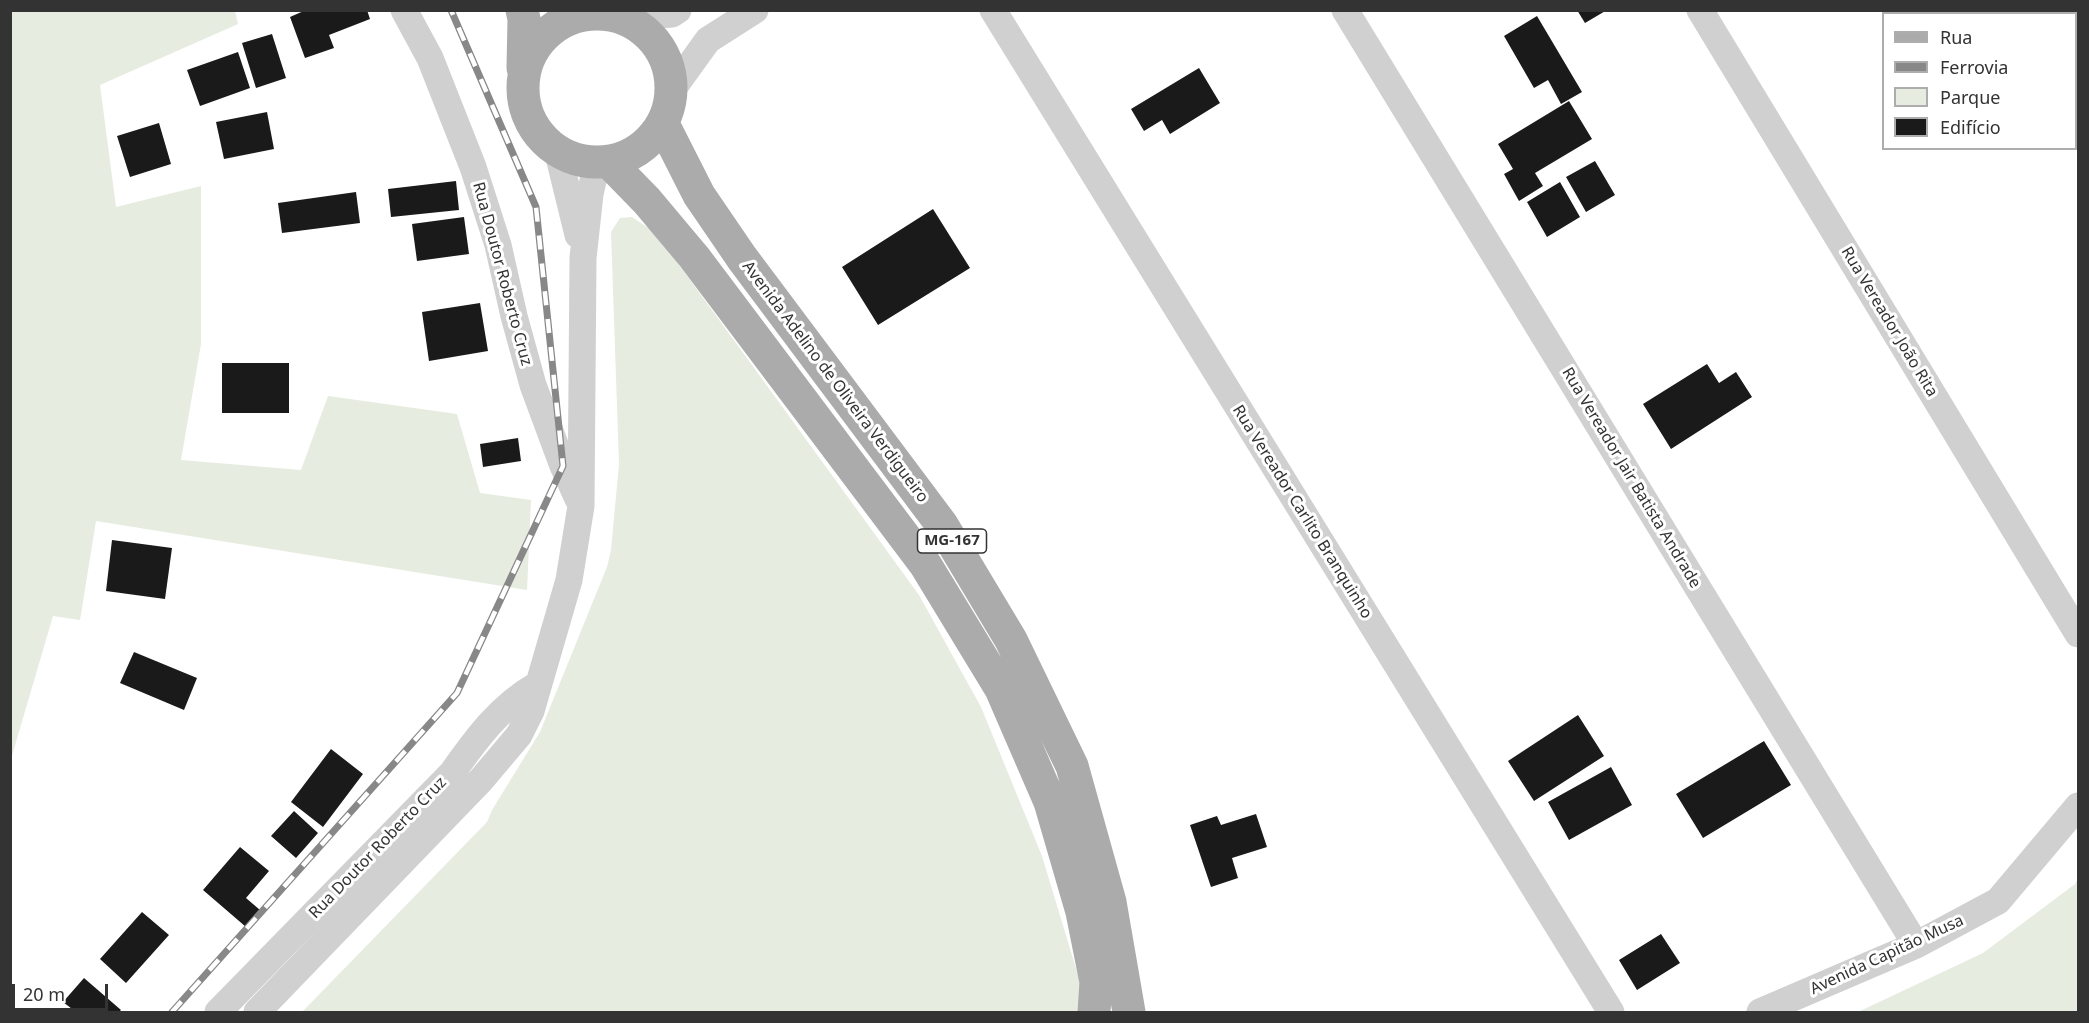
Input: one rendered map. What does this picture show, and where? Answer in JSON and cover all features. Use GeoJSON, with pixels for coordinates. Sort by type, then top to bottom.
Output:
{"type":"FeatureCollection","features":[{"type":"Feature","properties":{"kind":"main road"},"geometry":{"type":"LineString","coordinates":[[522,10],[524,19],[522,79],[526,113],[545,142],[574,160],[603,163],[641,150],[663,124],[672,90],[659,46],[624,18],[591,11],[559,23],[534,47],[522,79]]}},
{"type":"Feature","properties":{"kind":"main road","name":"Avenida Adelino de Oliveira Verdigueiro"},"geometry":{"type":"LineString","coordinates":[[663,124],[699,195],[749,268],[942,525],[1011,640],[1072,766],[1110,902],[1129,1012]]}},
{"type":"Feature","properties":{"kind":"main road","name":"MG-167"},"geometry":{"type":"LineString","coordinates":[[603,163],[647,201],[694,257],[918,555],[1001,689],[1050,802],[1082,912],[1096,982],[1094,1012]]}},
{"type":"Feature","properties":{"kind":"street","name":"Rua Doutor Roberto Cruz"},"geometry":{"type":"LineString","coordinates":[[404,10],[430,58],[473,167],[498,245],[533,385],[563,466],[581,506]]}},
{"type":"Feature","properties":{"kind":"street"},"geometry":{"type":"LineString","coordinates":[[624,18],[672,14],[678,10]]}},
{"type":"Feature","properties":{"kind":"street"},"geometry":{"type":"LineString","coordinates":[[672,90],[708,40],[755,10]]}},
{"type":"Feature","properties":{"kind":"street","name":"Rua Vereador Carlito Branquinho"},"geometry":{"type":"LineString","coordinates":[[993,10],[1611,1012]]}},
{"type":"Feature","properties":{"kind":"street","name":"Rua Vereador Jair Batista Andrade"},"geometry":{"type":"LineString","coordinates":[[1345,10],[1916,945]]}},
{"type":"Feature","properties":{"kind":"street","name":"Rua Vereador João Rita"},"geometry":{"type":"LineString","coordinates":[[1700,10],[2079,634]]}},
{"type":"Feature","properties":{"kind":"street","name":"Rua Doutor Roberto Cruz"},"geometry":{"type":"LineString","coordinates":[[557,149],[583,258]]}},
{"type":"Feature","properties":{"kind":"street","name":"Rua Doutor Roberto Cruz"},"geometry":{"type":"LineString","coordinates":[[257,1012],[481,780],[519,735],[531,711],[569,580],[581,506],[583,258],[590,194],[603,163]]}},
{"type":"Feature","properties":{"kind":"street","name":"Rua Doutor Roberto Cruz"},"geometry":{"type":"LineString","coordinates":[[218,1012],[452,772],[480,733],[511,703],[537,685]]}},
{"type":"Feature","properties":{"kind":"street","name":"Avenida Capitão Musa"},"geometry":{"type":"LineString","coordinates":[[1760,1012],[1916,945],[1998,901],[2079,806]]}},
{"type":"Feature","properties":{"kind":"green space"},"geometry":{"type":"Polygon","coordinates":[[[11,10],[235,11],[238,24],[100,85],[116,207],[201,186],[201,344],[181,460],[301,470],[328,396],[457,414],[480,493],[531,500],[527,590],[96,521],[80,620],[53,616],[11,759],[11,10]]]}},
{"type":"Feature","properties":{"kind":"green space"},"geometry":{"type":"Polygon","coordinates":[[[632,217],[656,233],[919,595],[981,707],[1042,856],[1084,995],[1081,1012],[302,1012],[487,822],[540,732],[607,567],[611,550],[619,464],[611,232],[620,218],[632,217]]]}},
{"type":"Feature","properties":{"kind":"green space"},"geometry":{"type":"Polygon","coordinates":[[[2078,879],[2078,1012],[1858,1012],[1983,953],[2075,884],[2078,879]]]}},
{"type":"Feature","properties":{"kind":"building"},"geometry":{"type":"Polygon","coordinates":[[[306,10],[367,10],[370,19],[329,35],[334,48],[305,58],[290,17],[306,10]]]}},
{"type":"Feature","properties":{"kind":"building"},"geometry":{"type":"Polygon","coordinates":[[[1577,10],[1607,10],[1585,23],[1577,10]]]}},
{"type":"Feature","properties":{"kind":"building"},"geometry":{"type":"Polygon","coordinates":[[[1537,16],[1582,92],[1561,104],[1548,80],[1534,88],[1504,36],[1537,16]]]}},
{"type":"Feature","properties":{"kind":"building"},"geometry":{"type":"Polygon","coordinates":[[[272,34],[286,78],[256,88],[242,43],[272,34]]]}},
{"type":"Feature","properties":{"kind":"building"},"geometry":{"type":"Polygon","coordinates":[[[238,52],[250,88],[200,106],[187,70],[238,52]]]}},
{"type":"Feature","properties":{"kind":"building"},"geometry":{"type":"Polygon","coordinates":[[[1199,68],[1220,103],[1170,134],[1162,120],[1144,131],[1131,109],[1199,68]]]}},
{"type":"Feature","properties":{"kind":"building"},"geometry":{"type":"Polygon","coordinates":[[[1569,101],[1592,139],[1535,173],[1543,186],[1519,201],[1504,174],[1513,169],[1498,144],[1569,101]]]}},
{"type":"Feature","properties":{"kind":"building"},"geometry":{"type":"Polygon","coordinates":[[[267,112],[274,149],[224,159],[216,122],[267,112]]]}},
{"type":"Feature","properties":{"kind":"building"},"geometry":{"type":"Polygon","coordinates":[[[159,123],[171,164],[130,177],[117,136],[159,123]]]}},
{"type":"Feature","properties":{"kind":"building"},"geometry":{"type":"Polygon","coordinates":[[[1595,161],[1615,195],[1586,212],[1566,177],[1595,161]]]}},
{"type":"Feature","properties":{"kind":"building"},"geometry":{"type":"Polygon","coordinates":[[[456,181],[459,210],[391,217],[388,189],[456,181]]]}},
{"type":"Feature","properties":{"kind":"building"},"geometry":{"type":"Polygon","coordinates":[[[1560,182],[1580,217],[1547,237],[1527,202],[1560,182]]]}},
{"type":"Feature","properties":{"kind":"building"},"geometry":{"type":"Polygon","coordinates":[[[356,192],[360,223],[282,233],[278,203],[356,192]]]}},
{"type":"Feature","properties":{"kind":"building"},"geometry":{"type":"Polygon","coordinates":[[[933,209],[970,268],[878,325],[842,267],[933,209]]]}},
{"type":"Feature","properties":{"kind":"building"},"geometry":{"type":"Polygon","coordinates":[[[464,217],[469,254],[417,261],[412,224],[464,217]]]}},
{"type":"Feature","properties":{"kind":"building"},"geometry":{"type":"Polygon","coordinates":[[[480,303],[488,351],[429,361],[422,312],[480,303]]]}},
{"type":"Feature","properties":{"kind":"building"},"geometry":{"type":"Polygon","coordinates":[[[222,363],[289,363],[289,413],[222,413],[222,363]]]}},
{"type":"Feature","properties":{"kind":"building"},"geometry":{"type":"Polygon","coordinates":[[[1707,364],[1719,383],[1736,372],[1752,397],[1671,449],[1643,404],[1707,364]]]}},
{"type":"Feature","properties":{"kind":"building"},"geometry":{"type":"Polygon","coordinates":[[[518,438],[521,461],[483,467],[480,444],[518,438]]]}},
{"type":"Feature","properties":{"kind":"building"},"geometry":{"type":"Polygon","coordinates":[[[112,540],[172,548],[165,599],[106,591],[112,540]]]}},
{"type":"Feature","properties":{"kind":"building"},"geometry":{"type":"Polygon","coordinates":[[[134,652],[197,678],[184,710],[120,683],[134,652]]]}},
{"type":"Feature","properties":{"kind":"building"},"geometry":{"type":"Polygon","coordinates":[[[1578,715],[1604,756],[1534,801],[1508,761],[1578,715]]]}},
{"type":"Feature","properties":{"kind":"building"},"geometry":{"type":"Polygon","coordinates":[[[1764,741],[1791,785],[1703,838],[1676,794],[1764,741]]]}},
{"type":"Feature","properties":{"kind":"building"},"geometry":{"type":"Polygon","coordinates":[[[331,749],[363,774],[323,827],[291,802],[331,749]]]}},
{"type":"Feature","properties":{"kind":"building"},"geometry":{"type":"Polygon","coordinates":[[[1611,767],[1632,805],[1569,840],[1548,802],[1611,767]]]}},
{"type":"Feature","properties":{"kind":"building"},"geometry":{"type":"Polygon","coordinates":[[[294,811],[318,833],[296,858],[271,836],[294,811]]]}},
{"type":"Feature","properties":{"kind":"building"},"geometry":{"type":"Polygon","coordinates":[[[1256,814],[1267,847],[1232,858],[1238,878],[1211,887],[1190,825],[1217,816],[1221,825],[1256,814]]]}},
{"type":"Feature","properties":{"kind":"building"},"geometry":{"type":"Polygon","coordinates":[[[240,847],[269,871],[246,898],[260,910],[246,927],[203,890],[240,847]]]}},
{"type":"Feature","properties":{"kind":"building"},"geometry":{"type":"Polygon","coordinates":[[[142,912],[169,935],[126,983],[100,959],[142,912]]]}},
{"type":"Feature","properties":{"kind":"building"},"geometry":{"type":"Polygon","coordinates":[[[1661,934],[1680,963],[1637,990],[1619,960],[1661,934]]]}},
{"type":"Feature","properties":{"kind":"building"},"geometry":{"type":"Polygon","coordinates":[[[84,978],[121,1010],[119,1012],[76,1012],[63,1002],[84,978]]]}},
{"type":"Feature","properties":{"kind":"railway"},"geometry":{"type":"LineString","coordinates":[[172,1012],[457,693],[563,466],[536,207],[451,10]]}}]}
